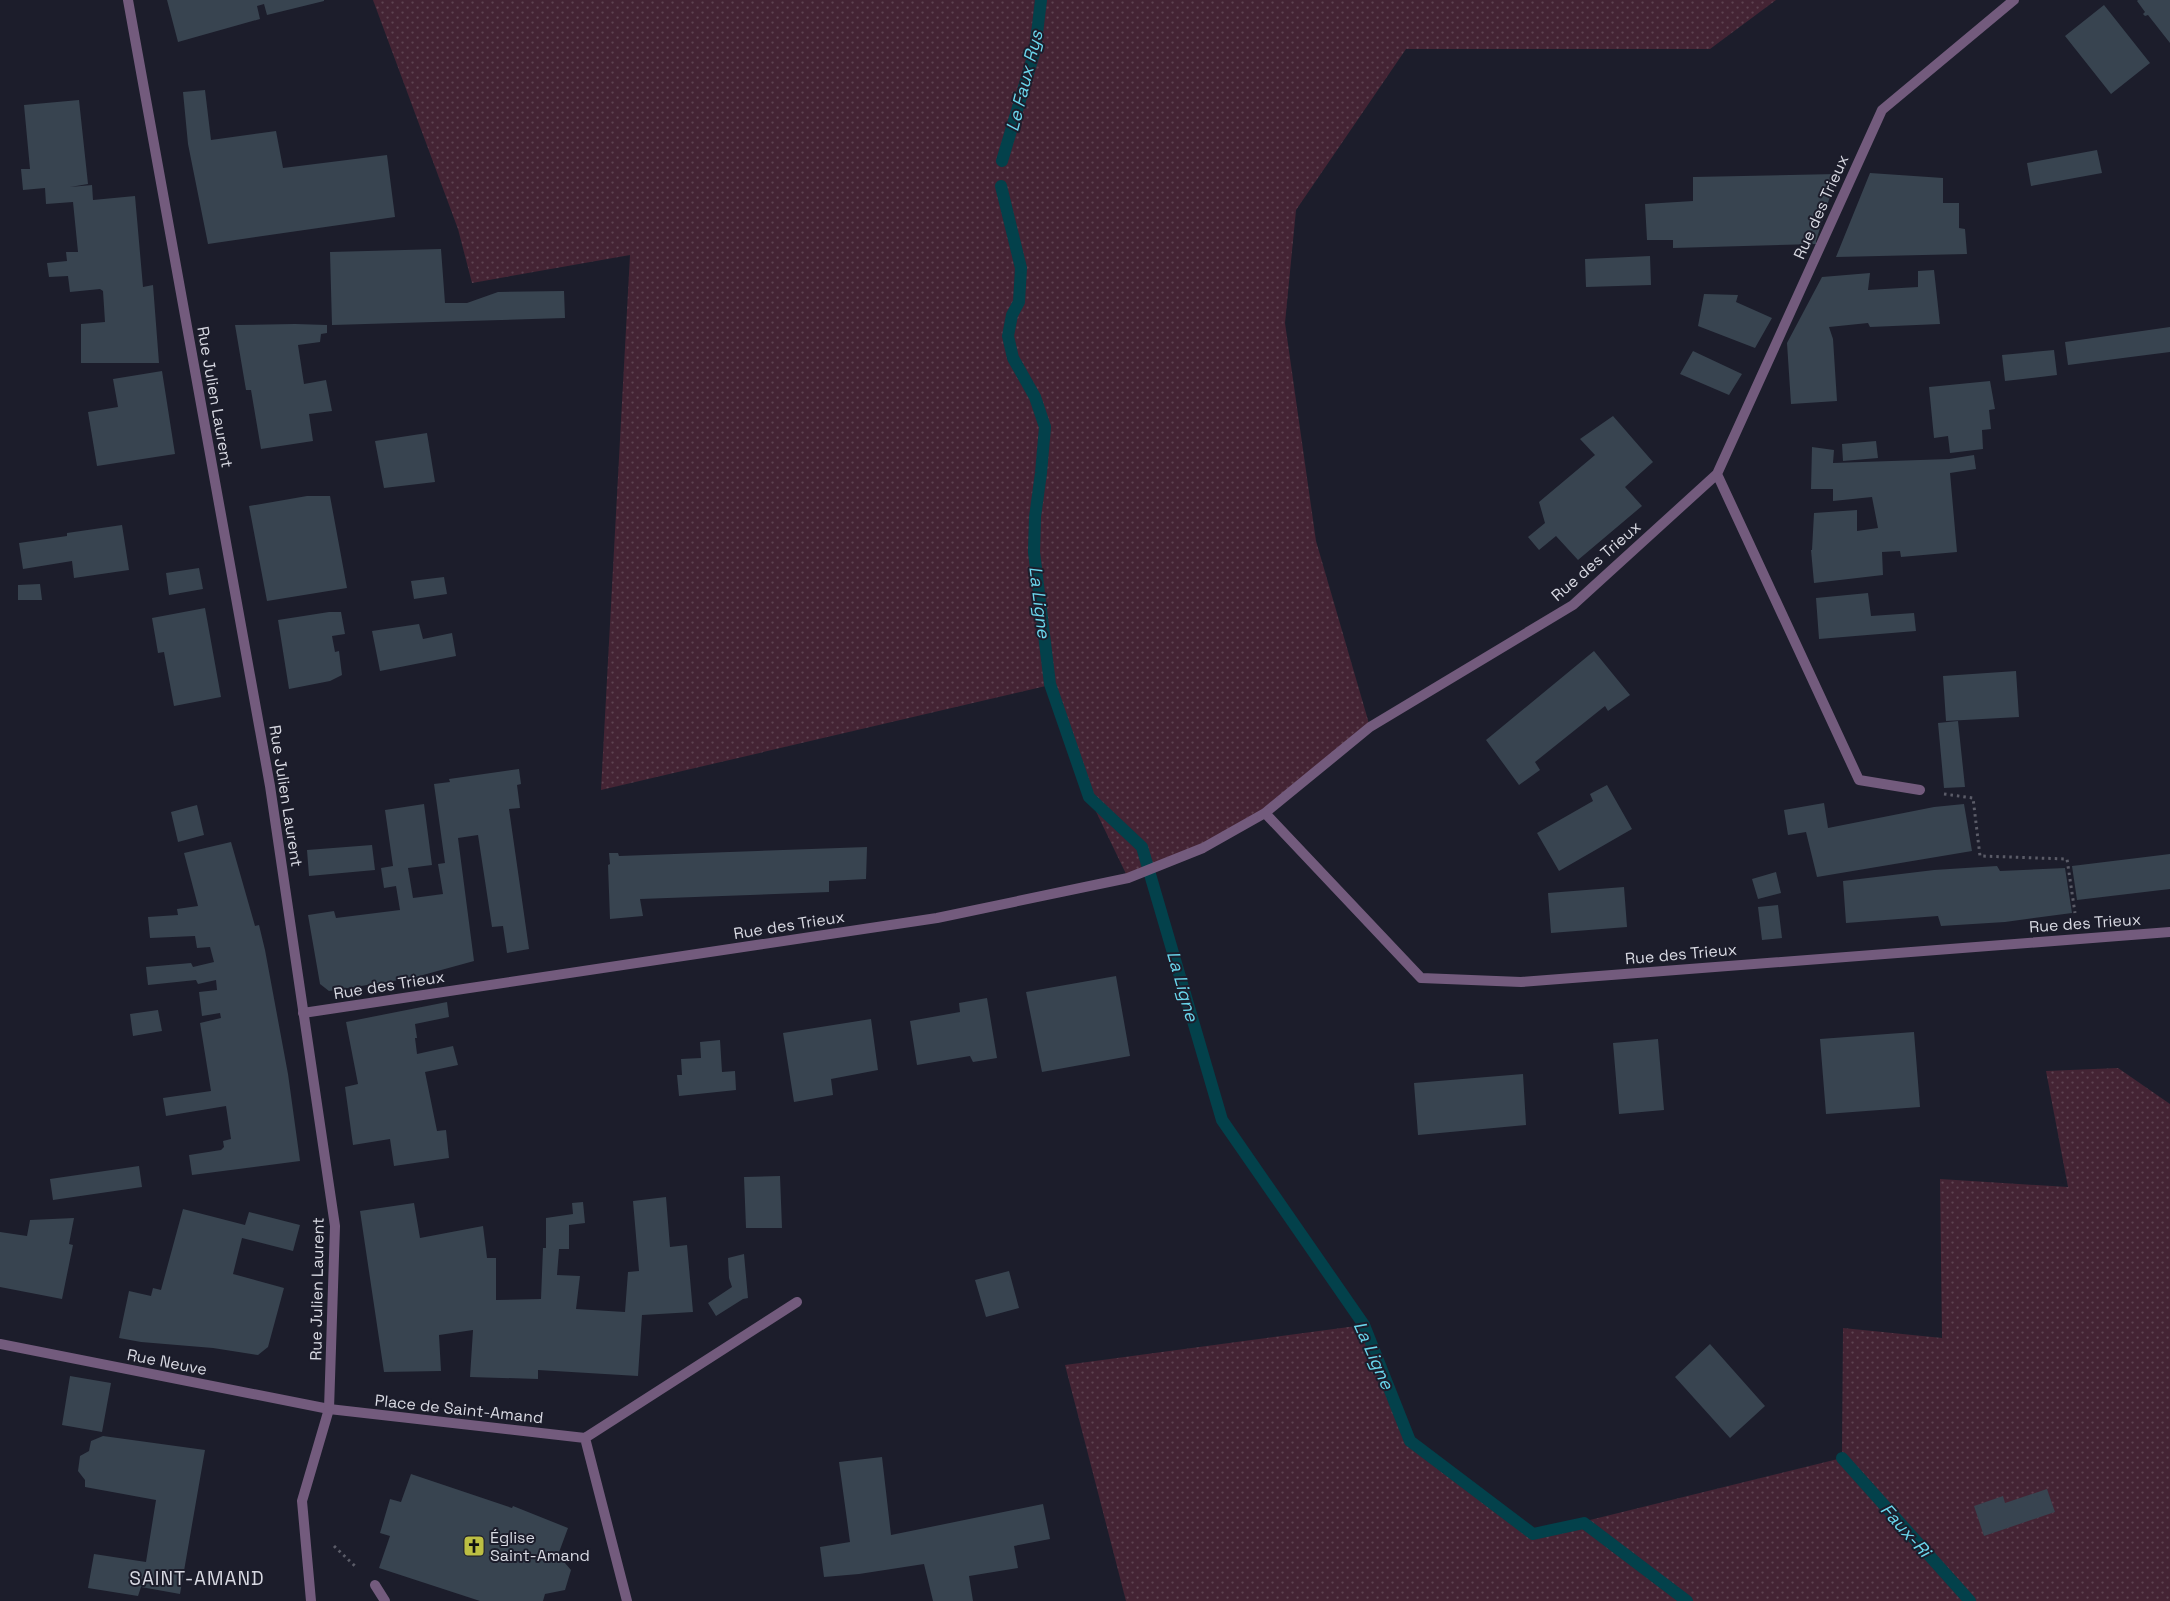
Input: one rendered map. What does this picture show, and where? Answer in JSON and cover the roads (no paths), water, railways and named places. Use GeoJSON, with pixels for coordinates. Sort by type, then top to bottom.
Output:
{"type":"FeatureCollection","features":[{"type":"Feature","properties":{"kind":"street","name":"Rue Julien Laurent"},"geometry":{"type":"LineString","coordinates":[[128,0],[270,786],[336,1226],[329,1409],[302,1501],[311,1601]]}},
{"type":"Feature","properties":{"kind":"street","name":"Rue des Trieux"},"geometry":{"type":"LineString","coordinates":[[303,1013],[937,918],[1128,878],[1203,848],[1265,813],[1370,727],[1573,605],[1717,474],[1882,110],[2014,0]]}},
{"type":"Feature","properties":{"kind":"street"},"geometry":{"type":"LineString","coordinates":[[1717,474],[1858,780],[1920,790]]}},
{"type":"Feature","properties":{"kind":"street","name":"Rue des Trieux"},"geometry":{"type":"LineString","coordinates":[[1265,813],[1421,978],[1521,982],[2170,932]]}},
{"type":"Feature","properties":{"kind":"street"},"geometry":{"type":"LineString","coordinates":[[627,1601],[585,1438],[798,1302]]}},
{"type":"Feature","properties":{"kind":"street","name":"Rue Neuve"},"geometry":{"type":"LineString","coordinates":[[0,1344],[329,1409]]}},
{"type":"Feature","properties":{"kind":"street","name":"Place de Saint-Amand"},"geometry":{"type":"LineString","coordinates":[[329,1409],[585,1438]]}},
{"type":"Feature","properties":{"kind":"street"},"geometry":{"type":"LineString","coordinates":[[375,1585],[385,1601]]}},
{"type":"Feature","properties":{"kind":"waterway","name":"Le Faux Rys"},"geometry":{"type":"LineString","coordinates":[[1002,161],[1035,50],[1041,0]]}},
{"type":"Feature","properties":{"kind":"waterway","name":"La Ligne"},"geometry":{"type":"LineString","coordinates":[[1001,186],[1021,268],[1019,302],[1012,315],[1008,336],[1013,358],[1035,397],[1045,427],[1035,517],[1034,552],[1050,684],[1089,797],[1142,847],[1222,1120],[1364,1325],[1410,1441],[1533,1534],[1584,1523],[1687,1601]]}},
{"type":"Feature","properties":{"kind":"waterway","name":"Faux-Ri"},"geometry":{"type":"LineString","coordinates":[[1842,1458],[1970,1601]]}},
{"type":"Feature","properties":{"kind":"place","name":"Église Saint-Amand"},"geometry":{"type":"Point","coordinates":[474,1546]}},
{"type":"Feature","properties":{"kind":"district","name":"SAINT-AMAND"},"geometry":{"type":"Point","coordinates":[197,1578]}}]}
